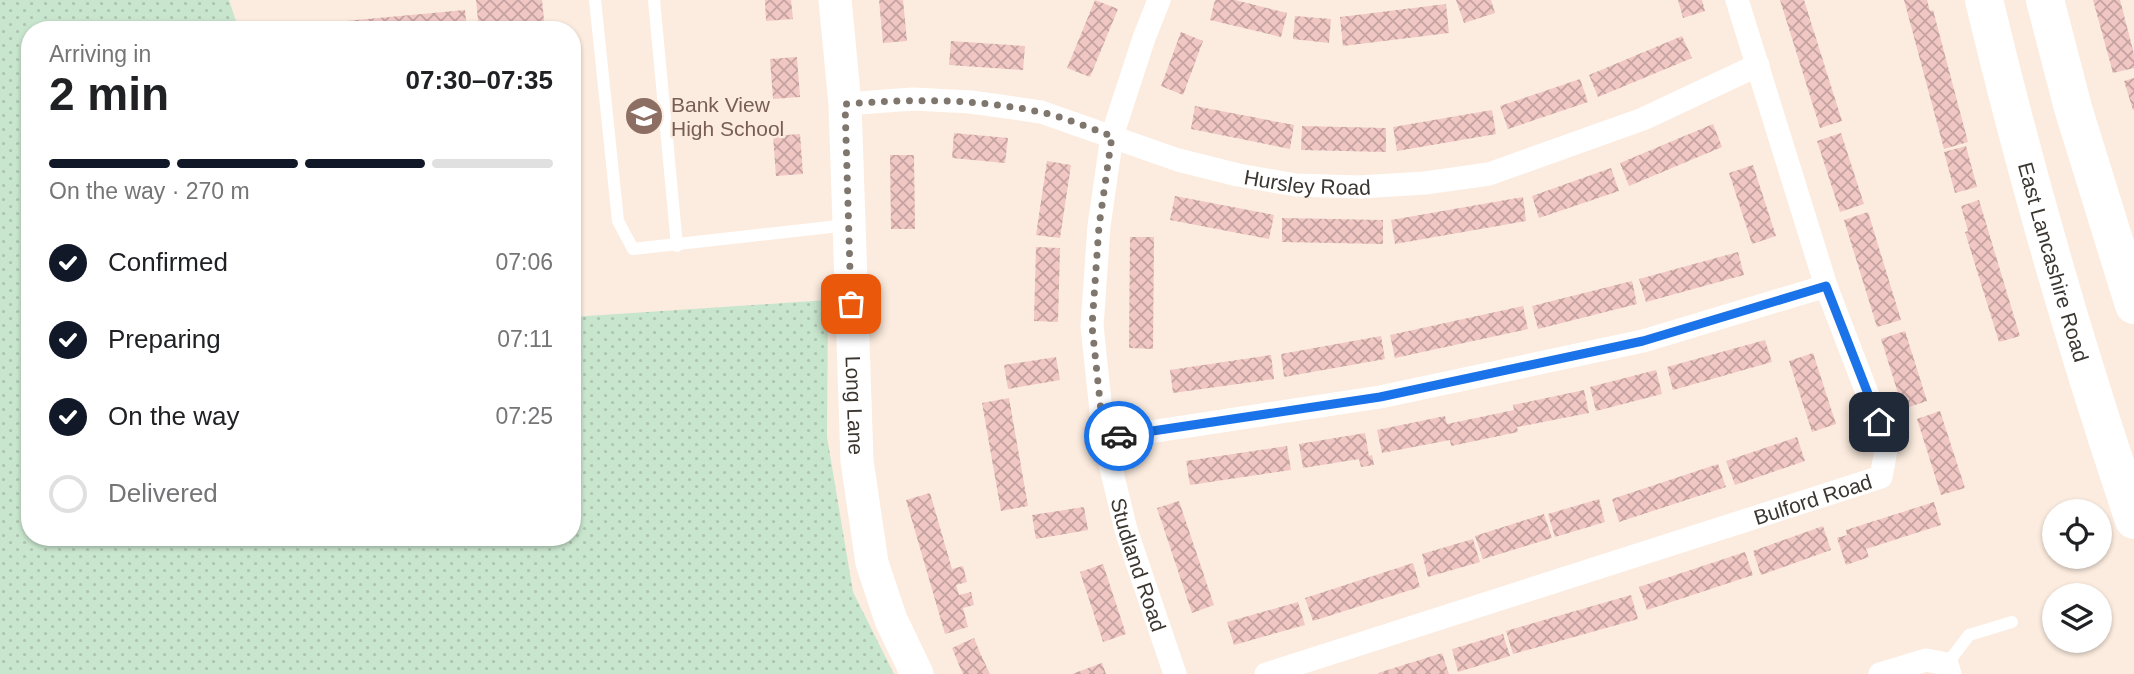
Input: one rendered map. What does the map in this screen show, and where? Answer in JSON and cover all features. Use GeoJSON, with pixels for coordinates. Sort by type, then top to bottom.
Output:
{"type":"FeatureCollection","features":[{"type":"Feature","properties":{"kind":"highway","name":"East Lancashire Road"},"geometry":{"type":"LineString","coordinates":[[1984,0],[2006,92],[2092,394],[2134,520]]}},
{"type":"Feature","properties":{"kind":"highway"},"geometry":{"type":"LineString","coordinates":[[2045,0],[2073,108],[2134,305]]}},
{"type":"Feature","properties":{"kind":"street","name":"Long Lane"},"geometry":{"type":"LineString","coordinates":[[835,0],[845,104],[857,461],[872,563],[891,620],[917,674]]}},
{"type":"Feature","properties":{"kind":"street","name":"Studland Road"},"geometry":{"type":"LineString","coordinates":[[1159,0],[1112,136],[1099,226],[1092,326],[1104,439],[1126,530],[1175,674]]}},
{"type":"Feature","properties":{"kind":"street","name":"Bulford Road"},"geometry":{"type":"LineString","coordinates":[[1266,674],[1881,477],[1887,444],[1826,286],[1737,0]]}},
{"type":"Feature","properties":{"kind":"street","name":"Hursley Road"},"geometry":{"type":"LineString","coordinates":[[845,104],[913,99],[971,102],[1041,112],[1178,160],[1238,175],[1296,185],[1359,187],[1424,183],[1489,174],[1643,119],[1758,65]]}},
{"type":"Feature","properties":{"kind":"street"},"geometry":{"type":"LineString","coordinates":[[1104,439],[1380,397],[1643,341],[1826,286]]}},
{"type":"Feature","properties":{"kind":"street"},"geometry":{"type":"LineString","coordinates":[[1880,674],[1926,660],[1949,669]]}},
{"type":"Feature","properties":{"kind":"lane"},"geometry":{"type":"LineString","coordinates":[[594,0],[618,220],[633,249],[848,225]]}},
{"type":"Feature","properties":{"kind":"lane"},"geometry":{"type":"LineString","coordinates":[[654,0],[677,246]]}},
{"type":"Feature","properties":{"kind":"lane"},"geometry":{"type":"LineString","coordinates":[[1949,669],[1969,635],[2012,622]]}},
{"type":"Feature","properties":{"kind":"green space"},"geometry":{"type":"Polygon","coordinates":[[[0,0],[229,0],[236,21],[21,21],[21,546],[581,546],[581,316],[828,300],[827,437],[853,592],[894,674],[0,674],[0,0]]]}},
{"type":"Feature","properties":{"kind":"building"},"geometry":{"type":"Polygon","coordinates":[[[476,0],[542,0],[544,21],[478,21],[476,0]]]}},
{"type":"Feature","properties":{"kind":"building"},"geometry":{"type":"Polygon","coordinates":[[[765,0],[791,0],[793,19],[766,21],[765,0]]]}},
{"type":"Feature","properties":{"kind":"building"},"geometry":{"type":"Polygon","coordinates":[[[879,0],[903,0],[907,41],[883,43],[879,0]]]}},
{"type":"Feature","properties":{"kind":"building"},"geometry":{"type":"Polygon","coordinates":[[[1095,0],[1118,9],[1090,77],[1067,68],[1095,0]]]}},
{"type":"Feature","properties":{"kind":"building"},"geometry":{"type":"Polygon","coordinates":[[[1215,0],[1235,0],[1287,13],[1281,37],[1210,20],[1215,0]]]}},
{"type":"Feature","properties":{"kind":"building"},"geometry":{"type":"Polygon","coordinates":[[[1456,0],[1491,0],[1495,13],[1464,23],[1456,0]]]}},
{"type":"Feature","properties":{"kind":"building"},"geometry":{"type":"Polygon","coordinates":[[[1678,0],[1702,0],[1705,11],[1683,18],[1678,0]]]}},
{"type":"Feature","properties":{"kind":"building"},"geometry":{"type":"Polygon","coordinates":[[[1780,0],[1804,0],[1842,121],[1820,128],[1780,0]]]}},
{"type":"Feature","properties":{"kind":"building"},"geometry":{"type":"Polygon","coordinates":[[[1904,0],[1927,0],[1930,11],[1933,10],[1968,142],[1944,149],[1904,0]]]}},
{"type":"Feature","properties":{"kind":"building"},"geometry":{"type":"Polygon","coordinates":[[[2093,0],[2120,0],[2134,54],[2134,68],[2113,73],[2093,0]]]}},
{"type":"Feature","properties":{"kind":"building"},"geometry":{"type":"Polygon","coordinates":[[[1446,4],[1449,33],[1343,46],[1340,17],[1446,4]]]}},
{"type":"Feature","properties":{"kind":"building"},"geometry":{"type":"Polygon","coordinates":[[[465,10],[466,21],[346,21],[465,10]]]}},
{"type":"Feature","properties":{"kind":"building"},"geometry":{"type":"Polygon","coordinates":[[[1295,16],[1331,19],[1329,43],[1293,39],[1295,16]]]}},
{"type":"Feature","properties":{"kind":"building"},"geometry":{"type":"Polygon","coordinates":[[[1181,32],[1203,41],[1183,95],[1161,86],[1181,32]]]}},
{"type":"Feature","properties":{"kind":"building"},"geometry":{"type":"Polygon","coordinates":[[[1682,36],[1692,58],[1598,97],[1589,75],[1682,36]]]}},
{"type":"Feature","properties":{"kind":"building"},"geometry":{"type":"Polygon","coordinates":[[[951,41],[1025,46],[1023,70],[949,65],[951,41]]]}},
{"type":"Feature","properties":{"kind":"building"},"geometry":{"type":"Polygon","coordinates":[[[797,57],[800,97],[773,99],[770,59],[797,57]]]}},
{"type":"Feature","properties":{"kind":"building"},"geometry":{"type":"Polygon","coordinates":[[[2134,78],[2134,110],[2133,110],[2124,81],[2134,78]]]}},
{"type":"Feature","properties":{"kind":"building"},"geometry":{"type":"Polygon","coordinates":[[[1580,79],[1588,102],[1508,129],[1500,106],[1580,79]]]}},
{"type":"Feature","properties":{"kind":"building"},"geometry":{"type":"Polygon","coordinates":[[[1195,106],[1294,125],[1290,149],[1191,129],[1195,106]]]}},
{"type":"Feature","properties":{"kind":"building"},"geometry":{"type":"Polygon","coordinates":[[[1492,110],[1496,134],[1397,151],[1393,127],[1492,110]]]}},
{"type":"Feature","properties":{"kind":"building"},"geometry":{"type":"Polygon","coordinates":[[[1713,124],[1722,147],[1629,186],[1620,163],[1713,124]]]}},
{"type":"Feature","properties":{"kind":"building"},"geometry":{"type":"Polygon","coordinates":[[[1302,126],[1386,128],[1386,152],[1301,150],[1302,126]]]}},
{"type":"Feature","properties":{"kind":"building"},"geometry":{"type":"Polygon","coordinates":[[[954,133],[1008,138],[1005,163],[952,158],[954,133]]]}},
{"type":"Feature","properties":{"kind":"building"},"geometry":{"type":"Polygon","coordinates":[[[1841,133],[1864,204],[1840,212],[1817,141],[1841,133]]]}},
{"type":"Feature","properties":{"kind":"building"},"geometry":{"type":"Polygon","coordinates":[[[800,134],[803,174],[776,176],[773,136],[800,134]]]}},
{"type":"Feature","properties":{"kind":"building"},"geometry":{"type":"Polygon","coordinates":[[[1966,146],[1977,187],[1955,193],[1944,152],[1966,146]]]}},
{"type":"Feature","properties":{"kind":"building"},"geometry":{"type":"Polygon","coordinates":[[[890,155],[914,155],[915,229],[891,229],[890,155]]]}},
{"type":"Feature","properties":{"kind":"building"},"geometry":{"type":"Polygon","coordinates":[[[1047,161],[1071,165],[1060,238],[1036,235],[1047,161]]]}},
{"type":"Feature","properties":{"kind":"building"},"geometry":{"type":"Polygon","coordinates":[[[1753,165],[1776,236],[1752,244],[1729,173],[1753,165]]]}},
{"type":"Feature","properties":{"kind":"building"},"geometry":{"type":"Polygon","coordinates":[[[1611,168],[1619,191],[1539,218],[1532,196],[1611,168]]]}},
{"type":"Feature","properties":{"kind":"building"},"geometry":{"type":"Polygon","coordinates":[[[1175,196],[1274,215],[1269,239],[1170,220],[1175,196]]]}},
{"type":"Feature","properties":{"kind":"building"},"geometry":{"type":"Polygon","coordinates":[[[1523,197],[1526,221],[1395,244],[1391,220],[1523,197]]]}},
{"type":"Feature","properties":{"kind":"building"},"geometry":{"type":"Polygon","coordinates":[[[1979,200],[2020,336],[1999,342],[1965,232],[1968,231],[1961,206],[1979,200]]]}},
{"type":"Feature","properties":{"kind":"building"},"geometry":{"type":"Polygon","coordinates":[[[1868,212],[1901,320],[1877,327],[1844,220],[1868,212]]]}},
{"type":"Feature","properties":{"kind":"building"},"geometry":{"type":"Polygon","coordinates":[[[1282,218],[1383,220],[1383,244],[1282,242],[1282,218]]]}},
{"type":"Feature","properties":{"kind":"building"},"geometry":{"type":"Polygon","coordinates":[[[1130,237],[1154,237],[1153,349],[1129,348],[1130,237]]]}},
{"type":"Feature","properties":{"kind":"building"},"geometry":{"type":"Polygon","coordinates":[[[1036,247],[1060,248],[1058,322],[1034,321],[1036,247]]]}},
{"type":"Feature","properties":{"kind":"building"},"geometry":{"type":"Polygon","coordinates":[[[1738,252],[1744,275],[1646,302],[1639,279],[1738,252]]]}},
{"type":"Feature","properties":{"kind":"building"},"geometry":{"type":"Polygon","coordinates":[[[1632,281],[1637,304],[1538,329],[1532,306],[1632,281]]]}},
{"type":"Feature","properties":{"kind":"building"},"geometry":{"type":"Polygon","coordinates":[[[1523,306],[1528,329],[1395,358],[1390,335],[1523,306]]]}},
{"type":"Feature","properties":{"kind":"building"},"geometry":{"type":"Polygon","coordinates":[[[1905,331],[1927,401],[1903,409],[1881,339],[1905,331]]]}},
{"type":"Feature","properties":{"kind":"building"},"geometry":{"type":"Polygon","coordinates":[[[1381,336],[1385,359],[1284,377],[1281,354],[1381,336]]]}},
{"type":"Feature","properties":{"kind":"building"},"geometry":{"type":"Polygon","coordinates":[[[1765,340],[1772,362],[1673,390],[1667,367],[1765,340]]]}},
{"type":"Feature","properties":{"kind":"building"},"geometry":{"type":"Polygon","coordinates":[[[1813,353],[1836,424],[1812,432],[1789,361],[1813,353]]]}},
{"type":"Feature","properties":{"kind":"building"},"geometry":{"type":"Polygon","coordinates":[[[1271,355],[1274,379],[1173,393],[1170,370],[1271,355]]]}},
{"type":"Feature","properties":{"kind":"building"},"geometry":{"type":"Polygon","coordinates":[[[1056,357],[1060,380],[1008,389],[1004,365],[1056,357]]]}},
{"type":"Feature","properties":{"kind":"building"},"geometry":{"type":"Polygon","coordinates":[[[1656,370],[1662,394],[1596,411],[1590,387],[1656,370]]]}},
{"type":"Feature","properties":{"kind":"building"},"geometry":{"type":"Polygon","coordinates":[[[1584,390],[1589,413],[1517,427],[1518,432],[1451,446],[1450,440],[1382,453],[1377,430],[1445,416],[1447,424],[1514,410],[1513,405],[1584,390]]]}},
{"type":"Feature","properties":{"kind":"building"},"geometry":{"type":"Polygon","coordinates":[[[1009,398],[1028,506],[1001,511],[982,403],[1009,398]]]}},
{"type":"Feature","properties":{"kind":"building"},"geometry":{"type":"Polygon","coordinates":[[[1940,411],[1965,488],[1941,495],[1917,419],[1940,411]]]}},
{"type":"Feature","properties":{"kind":"building"},"geometry":{"type":"Polygon","coordinates":[[[1365,433],[1369,456],[1372,455],[1374,465],[1361,467],[1359,459],[1303,468],[1299,444],[1365,433]]]}},
{"type":"Feature","properties":{"kind":"building"},"geometry":{"type":"Polygon","coordinates":[[[1797,437],[1805,461],[1735,485],[1726,461],[1797,437]]]}},
{"type":"Feature","properties":{"kind":"building"},"geometry":{"type":"Polygon","coordinates":[[[1287,446],[1291,470],[1190,485],[1186,461],[1287,446]]]}},
{"type":"Feature","properties":{"kind":"building"},"geometry":{"type":"Polygon","coordinates":[[[1718,464],[1726,487],[1619,522],[1612,499],[1718,464]]]}},
{"type":"Feature","properties":{"kind":"building"},"geometry":{"type":"Polygon","coordinates":[[[930,493],[952,569],[963,566],[967,582],[956,585],[959,595],[971,592],[974,605],[963,608],[968,627],[945,634],[906,500],[930,493]]]}},
{"type":"Feature","properties":{"kind":"building"},"geometry":{"type":"Polygon","coordinates":[[[1599,499],[1605,522],[1555,537],[1548,514],[1599,499]]]}},
{"type":"Feature","properties":{"kind":"building"},"geometry":{"type":"Polygon","coordinates":[[[1179,501],[1214,605],[1192,613],[1157,508],[1179,501]]]}},
{"type":"Feature","properties":{"kind":"building"},"geometry":{"type":"Polygon","coordinates":[[[1934,502],[1941,525],[1866,549],[1869,557],[1846,565],[1837,538],[1847,535],[1846,530],[1934,502]]]}},
{"type":"Feature","properties":{"kind":"building"},"geometry":{"type":"Polygon","coordinates":[[[1084,507],[1088,530],[1036,539],[1032,515],[1084,507]]]}},
{"type":"Feature","properties":{"kind":"building"},"geometry":{"type":"Polygon","coordinates":[[[1544,514],[1552,538],[1483,559],[1475,536],[1544,514]]]}},
{"type":"Feature","properties":{"kind":"building"},"geometry":{"type":"Polygon","coordinates":[[[1823,526],[1831,550],[1761,575],[1753,551],[1823,526]]]}},
{"type":"Feature","properties":{"kind":"building"},"geometry":{"type":"Polygon","coordinates":[[[1473,539],[1480,562],[1428,577],[1422,554],[1473,539]]]}},
{"type":"Feature","properties":{"kind":"building"},"geometry":{"type":"Polygon","coordinates":[[[1745,552],[1753,575],[1647,610],[1639,587],[1745,552]]]}},
{"type":"Feature","properties":{"kind":"building"},"geometry":{"type":"Polygon","coordinates":[[[1413,563],[1420,587],[1313,621],[1305,598],[1413,563]]]}},
{"type":"Feature","properties":{"kind":"building"},"geometry":{"type":"Polygon","coordinates":[[[1103,564],[1126,634],[1103,642],[1080,572],[1103,564]]]}},
{"type":"Feature","properties":{"kind":"building"},"geometry":{"type":"Polygon","coordinates":[[[1631,595],[1638,619],[1513,654],[1506,631],[1631,595]]]}},
{"type":"Feature","properties":{"kind":"building"},"geometry":{"type":"Polygon","coordinates":[[[1298,602],[1305,625],[1234,645],[1227,622],[1298,602]]]}},
{"type":"Feature","properties":{"kind":"building"},"geometry":{"type":"Polygon","coordinates":[[[1503,634],[1510,656],[1458,672],[1452,649],[1503,634]]]}},
{"type":"Feature","properties":{"kind":"building"},"geometry":{"type":"Polygon","coordinates":[[[974,638],[990,674],[963,674],[959,665],[952,648],[974,638]]]}},
{"type":"Feature","properties":{"kind":"building"},"geometry":{"type":"Polygon","coordinates":[[[1442,653],[1449,674],[1378,674],[1378,673],[1442,653]]]}},
{"type":"Feature","properties":{"kind":"building"},"geometry":{"type":"Polygon","coordinates":[[[1102,663],[1106,674],[1072,674],[1102,663]]]}},
{"type":"Feature","properties":{"kind":"way so far"},"geometry":{"type":"LineString","coordinates":[[851,304],[845,104],[913,99],[971,102],[1041,112],[1112,136],[1099,226],[1092,326],[1104,439],[1119,436]]}},
{"type":"Feature","properties":{"kind":"place","name":"Bank View High School"},"geometry":{"type":"Point","coordinates":[644,116]}},
{"type":"Feature","properties":{"kind":"route"},"geometry":{"type":"LineString","coordinates":[[1119,436],[1380,397],[1643,341],[1826,286],[1879,422]]}}]}
